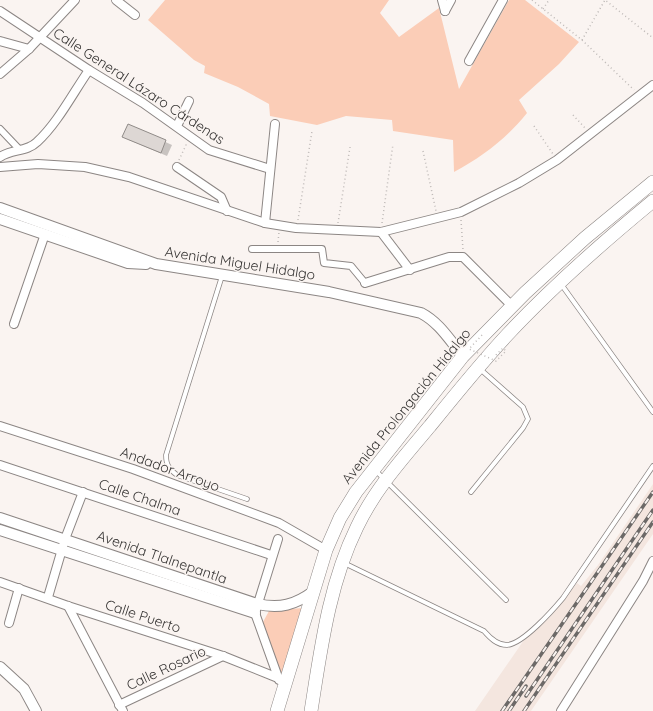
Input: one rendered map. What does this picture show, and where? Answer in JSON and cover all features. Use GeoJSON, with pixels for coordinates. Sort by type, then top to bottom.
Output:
{"type":"FeatureCollection","features":[{"type":"Feature","properties":{"kind":"highway","name":"Avenida Prolongación Hidalgo"},"geometry":{"type":"LineString","coordinates":[[277,711],[281,683],[314,591],[326,550],[340,518],[373,468],[463,356],[512,306],[585,238],[653,182]]}},
{"type":"Feature","properties":{"kind":"highway"},"geometry":{"type":"LineString","coordinates":[[311,711],[330,602],[342,563],[366,510],[386,479],[478,367],[508,334],[594,249],[653,201]]}},
{"type":"Feature","properties":{"kind":"highway"},"geometry":{"type":"LineString","coordinates":[[585,238],[594,249]]}},
{"type":"Feature","properties":{"kind":"highway"},"geometry":{"type":"LineString","coordinates":[[462,387],[463,356],[508,334]]}},
{"type":"Feature","properties":{"kind":"street"},"geometry":{"type":"LineString","coordinates":[[0,74],[29,49],[39,36],[75,0]]}},
{"type":"Feature","properties":{"kind":"street"},"geometry":{"type":"LineString","coordinates":[[116,0],[135,15]]}},
{"type":"Feature","properties":{"kind":"street"},"geometry":{"type":"LineString","coordinates":[[442,0],[445,11],[451,0]]}},
{"type":"Feature","properties":{"kind":"street"},"geometry":{"type":"LineString","coordinates":[[469,61],[503,0]]}},
{"type":"Feature","properties":{"kind":"street","name":"Calle General Lázaro Cárdenas"},"geometry":{"type":"LineString","coordinates":[[0,11],[177,126],[209,150],[270,169]]}},
{"type":"Feature","properties":{"kind":"street"},"geometry":{"type":"LineString","coordinates":[[0,41],[29,49]]}},
{"type":"Feature","properties":{"kind":"street"},"geometry":{"type":"LineString","coordinates":[[0,157],[7,152],[20,150],[31,146],[39,140],[89,70]]}},
{"type":"Feature","properties":{"kind":"street"},"geometry":{"type":"LineString","coordinates":[[0,167],[38,164],[85,167],[129,177],[265,223],[296,228],[381,232],[438,216],[461,212],[513,186],[557,160],[653,85]]}},
{"type":"Feature","properties":{"kind":"street"},"geometry":{"type":"LineString","coordinates":[[177,126],[189,101]]}},
{"type":"Feature","properties":{"kind":"street"},"geometry":{"type":"LineString","coordinates":[[265,223],[274,124]]}},
{"type":"Feature","properties":{"kind":"street"},"geometry":{"type":"LineString","coordinates":[[0,129],[20,150]]}},
{"type":"Feature","properties":{"kind":"street"},"geometry":{"type":"LineString","coordinates":[[177,167],[221,197],[228,211]]}},
{"type":"Feature","properties":{"kind":"street","name":"Avenida Miguel Hidalgo"},"geometry":{"type":"LineString","coordinates":[[0,208],[156,264],[222,276],[329,292],[422,313],[432,319],[439,326],[463,356]]}},
{"type":"Feature","properties":{"kind":"street"},"geometry":{"type":"LineString","coordinates":[[0,219],[128,263],[156,264]]}},
{"type":"Feature","properties":{"kind":"street"},"geometry":{"type":"LineString","coordinates":[[381,232],[410,270]]}},
{"type":"Feature","properties":{"kind":"street"},"geometry":{"type":"LineString","coordinates":[[14,324],[45,234]]}},
{"type":"Feature","properties":{"kind":"street"},"geometry":{"type":"LineString","coordinates":[[252,249],[322,249],[324,263],[351,266],[365,283],[449,257],[463,257],[512,306]]}},
{"type":"Feature","properties":{"kind":"street","name":"Andador Arroyo"},"geometry":{"type":"LineString","coordinates":[[0,426],[133,469],[279,523],[326,550]]}},
{"type":"Feature","properties":{"kind":"street","name":"Calle Chalma"},"geometry":{"type":"LineString","coordinates":[[0,465],[271,556]]}},
{"type":"Feature","properties":{"kind":"street"},"geometry":{"type":"LineString","coordinates":[[48,598],[65,539],[83,492]]}},
{"type":"Feature","properties":{"kind":"street","name":"Avenida Tlalnepantla"},"geometry":{"type":"LineString","coordinates":[[0,518],[65,539],[256,608]]}},
{"type":"Feature","properties":{"kind":"street","name":"Avenida Tlalnepantla"},"geometry":{"type":"LineString","coordinates":[[0,530],[62,551],[256,608],[290,605],[314,591]]}},
{"type":"Feature","properties":{"kind":"street"},"geometry":{"type":"LineString","coordinates":[[278,539],[271,556],[256,608],[281,683]]}},
{"type":"Feature","properties":{"kind":"street"},"geometry":{"type":"LineString","coordinates":[[561,711],[639,587],[653,561]]}},
{"type":"Feature","properties":{"kind":"street","name":"Calle Puerto"},"geometry":{"type":"LineString","coordinates":[[0,582],[68,606],[223,656],[281,683]]}},
{"type":"Feature","properties":{"kind":"street"},"geometry":{"type":"LineString","coordinates":[[9,623],[19,588]]}},
{"type":"Feature","properties":{"kind":"street"},"geometry":{"type":"LineString","coordinates":[[68,606],[121,708]]}},
{"type":"Feature","properties":{"kind":"street","name":"Calle Rosario"},"geometry":{"type":"LineString","coordinates":[[121,708],[223,656]]}},
{"type":"Feature","properties":{"kind":"street"},"geometry":{"type":"LineString","coordinates":[[0,667],[24,689],[36,711]]}},
{"type":"Feature","properties":{"kind":"lane"},"geometry":{"type":"LineString","coordinates":[[222,276],[166,455],[166,462],[170,470],[177,475],[247,499]]}},
{"type":"Feature","properties":{"kind":"lane"},"geometry":{"type":"LineString","coordinates":[[560,282],[653,412]]}},
{"type":"Feature","properties":{"kind":"lane"},"geometry":{"type":"LineString","coordinates":[[471,492],[528,419],[523,408],[478,367]]}},
{"type":"Feature","properties":{"kind":"lane"},"geometry":{"type":"LineString","coordinates":[[342,563],[484,631],[496,643],[507,645],[517,642],[551,612],[563,598],[653,466]]}},
{"type":"Feature","properties":{"kind":"lane"},"geometry":{"type":"LineString","coordinates":[[373,468],[386,479],[506,600]]}},
{"type":"Feature","properties":{"kind":"path"},"geometry":{"type":"LineString","coordinates":[[532,0],[582,40],[640,95]]}},
{"type":"Feature","properties":{"kind":"path"},"geometry":{"type":"LineString","coordinates":[[544,9],[549,0]]}},
{"type":"Feature","properties":{"kind":"path"},"geometry":{"type":"LineString","coordinates":[[582,40],[605,0],[653,38]]}},
{"type":"Feature","properties":{"kind":"path"},"geometry":{"type":"LineString","coordinates":[[573,115],[591,134]]}},
{"type":"Feature","properties":{"kind":"path"},"geometry":{"type":"LineString","coordinates":[[534,126],[557,160]]}},
{"type":"Feature","properties":{"kind":"path"},"geometry":{"type":"LineString","coordinates":[[296,228],[312,131]]}},
{"type":"Feature","properties":{"kind":"path"},"geometry":{"type":"LineString","coordinates":[[381,232],[393,144]]}},
{"type":"Feature","properties":{"kind":"path"},"geometry":{"type":"LineString","coordinates":[[177,167],[186,145],[193,147]]}},
{"type":"Feature","properties":{"kind":"path"},"geometry":{"type":"LineString","coordinates":[[337,231],[350,147]]}},
{"type":"Feature","properties":{"kind":"path"},"geometry":{"type":"LineString","coordinates":[[423,151],[438,216]]}},
{"type":"Feature","properties":{"kind":"path"},"geometry":{"type":"LineString","coordinates":[[461,212],[463,257]]}},
{"type":"Feature","properties":{"kind":"path"},"geometry":{"type":"LineString","coordinates":[[278,250],[280,225]]}},
{"type":"Feature","properties":{"kind":"path"},"geometry":{"type":"LineString","coordinates":[[482,335],[469,350],[496,361],[506,350],[503,348],[494,357]]}},
{"type":"Feature","properties":{"kind":"shaded area"},"geometry":{"type":"Polygon","coordinates":[[[165,0],[389,0],[380,13],[399,37],[439,8],[459,89],[509,0],[525,0],[579,42],[559,64],[519,100],[527,113],[511,131],[494,146],[454,172],[453,140],[393,131],[392,120],[346,116],[317,125],[270,116],[269,104],[238,87],[204,73],[205,66],[194,60],[148,20],[165,0]]]}},
{"type":"Feature","properties":{"kind":"shaded area"},"geometry":{"type":"Polygon","coordinates":[[[653,484],[653,534],[531,711],[475,711],[524,640],[550,617],[577,583],[581,586],[598,565],[653,484]]]}},
{"type":"Feature","properties":{"kind":"shaded area"},"geometry":{"type":"Polygon","coordinates":[[[302,608],[281,677],[263,622],[269,611],[302,608]]]}},
{"type":"Feature","properties":{"kind":"building"},"geometry":{"type":"Polygon","coordinates":[[[128,124],[166,140],[161,153],[122,137],[128,124]]]}},
{"type":"Feature","properties":{"kind":"railway"},"geometry":{"type":"LineString","coordinates":[[502,711],[653,492]]}},
{"type":"Feature","properties":{"kind":"railway"},"geometry":{"type":"LineString","coordinates":[[526,696],[653,510]]}},
{"type":"Feature","properties":{"kind":"railway"},"geometry":{"type":"LineString","coordinates":[[524,711],[653,522]]}},
{"type":"Feature","properties":{"kind":"railway"},"geometry":{"type":"LineString","coordinates":[[509,711],[526,686]]}}]}
